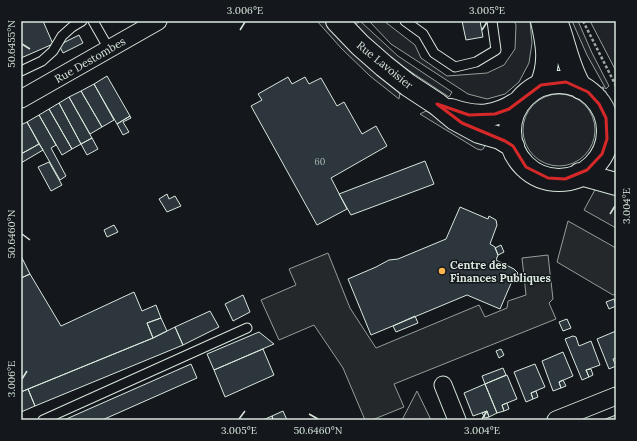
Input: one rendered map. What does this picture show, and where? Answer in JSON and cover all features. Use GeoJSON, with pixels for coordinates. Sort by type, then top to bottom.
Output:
{"type":"FeatureCollection","features":[{"type":"Feature","properties":{"kind":"street","name":"Rue Destombes"},"geometry":{"type":"LineString","coordinates":[[21,99],[158,21]]}},
{"type":"Feature","properties":{"kind":"street","name":"Rue Lavoisier"},"geometry":{"type":"LineString","coordinates":[[339,21],[360,45],[408,86],[437,104],[462,123],[479,132],[500,138],[513,146]]}},
{"type":"Feature","properties":{"kind":"street"},"geometry":{"type":"LineString","coordinates":[[541,85],[545,77],[548,63],[546,40],[542,21]]}},
{"type":"Feature","properties":{"kind":"street"},"geometry":{"type":"LineString","coordinates":[[556,21],[572,72],[581,88]]}},
{"type":"Feature","properties":{"kind":"street"},"geometry":{"type":"LineString","coordinates":[[558,82],[570,83],[581,88],[610,106],[607,125],[611,147],[587,170],[580,174],[564,179],[540,176],[520,161],[513,146],[510,131],[512,116],[519,102],[529,92],[541,85],[558,82]]}},
{"type":"Feature","properties":{"kind":"street","name":"Rue Lavoisier"},"geometry":{"type":"LineString","coordinates":[[437,104],[460,113],[477,116],[502,112],[519,102]]}},
{"type":"Feature","properties":{"kind":"street"},"geometry":{"type":"LineString","coordinates":[[580,174],[616,184]]}},
{"type":"Feature","properties":{"kind":"street"},"geometry":{"type":"LineString","coordinates":[[442,385],[458,420]]}},
{"type":"Feature","properties":{"kind":"street"},"geometry":{"type":"LineString","coordinates":[[556,420],[616,396]]}},
{"type":"Feature","properties":{"kind":"lane"},"geometry":{"type":"LineString","coordinates":[[21,71],[42,61],[53,51],[70,24],[82,21]]}},
{"type":"Feature","properties":{"kind":"lane"},"geometry":{"type":"LineString","coordinates":[[93,21],[109,49]]}},
{"type":"Feature","properties":{"kind":"lane"},"geometry":{"type":"LineString","coordinates":[[405,21],[424,34],[434,53],[455,67],[476,62],[496,50],[492,21]]}},
{"type":"Feature","properties":{"kind":"lane"},"geometry":{"type":"LineString","coordinates":[[43,420],[246,328]]}},
{"type":"Feature","properties":{"kind":"path"},"geometry":{"type":"LineString","coordinates":[[583,21],[616,86]]}},
{"type":"Feature","properties":{"kind":"highlighted area"},"geometry":{"type":"Polygon","coordinates":[[[566,82],[588,92],[599,104],[606,118],[607,139],[602,154],[587,170],[565,179],[548,178],[526,167],[513,146],[505,141],[462,123],[437,104],[469,115],[495,114],[509,109],[541,85],[566,82]]]}},
{"type":"Feature","properties":{"kind":"shaded area"},"geometry":{"type":"Polygon","coordinates":[[[317,21],[325,21],[361,59],[400,93],[399,99],[370,76],[341,48],[317,21]]]}},
{"type":"Feature","properties":{"kind":"shaded area"},"geometry":{"type":"Polygon","coordinates":[[[360,21],[398,56],[452,92],[449,97],[399,64],[376,46],[355,25],[360,21]]]}},
{"type":"Feature","properties":{"kind":"shaded area"},"geometry":{"type":"Polygon","coordinates":[[[369,21],[384,21],[415,45],[421,58],[447,76],[487,73],[504,65],[515,49],[516,25],[514,21],[530,21],[532,43],[529,63],[519,82],[505,94],[487,99],[468,94],[391,44],[369,21]]]}},
{"type":"Feature","properties":{"kind":"shaded area"},"geometry":{"type":"Polygon","coordinates":[[[572,21],[578,21],[609,86],[606,89],[587,55],[572,21]]]}},
{"type":"Feature","properties":{"kind":"shaded area"},"geometry":{"type":"Polygon","coordinates":[[[590,21],[616,21],[616,71],[590,21]]]}},
{"type":"Feature","properties":{"kind":"shaded area"},"geometry":{"type":"Polygon","coordinates":[[[559,94],[573,97],[585,104],[592,116],[595,130],[592,144],[585,156],[573,163],[559,166],[545,163],[533,156],[526,144],[523,130],[526,116],[533,104],[545,97],[559,94]]]}},
{"type":"Feature","properties":{"kind":"shaded area"},"geometry":{"type":"Polygon","coordinates":[[[426,111],[452,127],[488,141],[483,149],[477,149],[420,114],[426,111]]]}},
{"type":"Feature","properties":{"kind":"shaded area"},"geometry":{"type":"Polygon","coordinates":[[[597,186],[616,193],[616,228],[584,210],[597,186]]]}},
{"type":"Feature","properties":{"kind":"shaded area"},"geometry":{"type":"Polygon","coordinates":[[[568,221],[616,248],[616,294],[613,295],[557,262],[568,221]]]}},
{"type":"Feature","properties":{"kind":"shaded area"},"geometry":{"type":"Polygon","coordinates":[[[328,253],[350,308],[376,348],[479,305],[485,317],[507,308],[508,301],[526,295],[522,258],[548,255],[553,299],[549,303],[556,319],[394,384],[404,407],[372,420],[365,420],[343,368],[314,325],[279,340],[261,300],[296,285],[289,269],[328,253]]]}},
{"type":"Feature","properties":{"kind":"shaded area"},"geometry":{"type":"Polygon","coordinates":[[[417,391],[431,420],[402,420],[417,391]]]}},
{"type":"Feature","properties":{"kind":"building"},"geometry":{"type":"Polygon","coordinates":[[[21,21],[43,21],[53,44],[21,58],[21,21]]]}},
{"type":"Feature","properties":{"kind":"building"},"geometry":{"type":"Polygon","coordinates":[[[462,21],[480,21],[483,37],[466,40],[462,21]]]}},
{"type":"Feature","properties":{"kind":"building"},"geometry":{"type":"Polygon","coordinates":[[[79,35],[83,43],[63,53],[59,45],[79,35]]]}},
{"type":"Feature","properties":{"kind":"building"},"geometry":{"type":"Polygon","coordinates":[[[107,76],[130,116],[117,124],[94,84],[107,76]]]}},
{"type":"Feature","properties":{"kind":"building"},"geometry":{"type":"Polygon","coordinates":[[[288,77],[292,84],[305,77],[309,84],[321,78],[337,106],[344,102],[362,134],[376,126],[387,146],[331,178],[347,209],[317,225],[251,106],[262,100],[258,94],[288,77]]]}},
{"type":"Feature","properties":{"kind":"building"},"geometry":{"type":"Polygon","coordinates":[[[94,84],[114,120],[102,127],[81,91],[94,84]]]}},
{"type":"Feature","properties":{"kind":"building"},"geometry":{"type":"Polygon","coordinates":[[[81,91],[102,127],[90,134],[69,97],[81,91]]]}},
{"type":"Feature","properties":{"kind":"building"},"geometry":{"type":"Polygon","coordinates":[[[69,97],[92,138],[81,144],[59,103],[69,97]]]}},
{"type":"Feature","properties":{"kind":"building"},"geometry":{"type":"Polygon","coordinates":[[[59,103],[81,144],[72,149],[49,109],[59,103]]]}},
{"type":"Feature","properties":{"kind":"building"},"geometry":{"type":"Polygon","coordinates":[[[49,109],[72,149],[62,155],[39,115],[49,109]]]}},
{"type":"Feature","properties":{"kind":"building"},"geometry":{"type":"Polygon","coordinates":[[[39,115],[56,145],[51,148],[66,176],[60,180],[27,122],[39,115]]]}},
{"type":"Feature","properties":{"kind":"building"},"geometry":{"type":"Polygon","coordinates":[[[130,116],[131,118],[123,122],[129,132],[123,135],[117,124],[130,116]]]}},
{"type":"Feature","properties":{"kind":"building"},"geometry":{"type":"Polygon","coordinates":[[[27,122],[39,144],[21,154],[21,125],[27,122]]]}},
{"type":"Feature","properties":{"kind":"building"},"geometry":{"type":"Polygon","coordinates":[[[92,138],[98,149],[87,155],[81,144],[92,138]]]}},
{"type":"Feature","properties":{"kind":"building"},"geometry":{"type":"Polygon","coordinates":[[[39,144],[43,150],[21,163],[21,154],[39,144]]]}},
{"type":"Feature","properties":{"kind":"building"},"geometry":{"type":"Polygon","coordinates":[[[425,161],[434,184],[351,215],[339,194],[425,161]]]}},
{"type":"Feature","properties":{"kind":"building"},"geometry":{"type":"Polygon","coordinates":[[[49,162],[62,185],[51,191],[38,167],[49,162]]]}},
{"type":"Feature","properties":{"kind":"building"},"geometry":{"type":"Polygon","coordinates":[[[167,194],[169,199],[175,196],[181,206],[167,212],[159,199],[167,194]]]}},
{"type":"Feature","properties":{"kind":"building","name":"Centre des Finances Publiques"},"geometry":{"type":"Polygon","coordinates":[[[460,207],[488,219],[489,216],[496,220],[497,225],[490,244],[495,247],[498,255],[496,260],[514,269],[518,273],[515,282],[512,281],[500,309],[467,295],[371,335],[348,279],[389,260],[398,259],[446,239],[460,207]]]}},
{"type":"Feature","properties":{"kind":"building"},"geometry":{"type":"Polygon","coordinates":[[[114,225],[118,232],[107,237],[104,230],[114,225]]]}},
{"type":"Feature","properties":{"kind":"building"},"geometry":{"type":"Polygon","coordinates":[[[501,245],[504,252],[498,255],[495,248],[501,245]]]}},
{"type":"Feature","properties":{"kind":"building"},"geometry":{"type":"Polygon","coordinates":[[[22,258],[30,274],[21,278],[21,259],[22,258]]]}},
{"type":"Feature","properties":{"kind":"building"},"geometry":{"type":"Polygon","coordinates":[[[30,274],[61,326],[134,292],[142,311],[156,305],[161,318],[147,323],[153,338],[21,392],[21,278],[30,274]]]}},
{"type":"Feature","properties":{"kind":"building"},"geometry":{"type":"Polygon","coordinates":[[[243,295],[250,312],[233,321],[225,304],[243,295]]]}},
{"type":"Feature","properties":{"kind":"building"},"geometry":{"type":"Polygon","coordinates":[[[614,299],[616,306],[609,309],[606,302],[614,299]]]}},
{"type":"Feature","properties":{"kind":"building"},"geometry":{"type":"Polygon","coordinates":[[[210,311],[219,327],[183,345],[175,327],[210,311]]]}},
{"type":"Feature","properties":{"kind":"building"},"geometry":{"type":"Polygon","coordinates":[[[415,316],[418,323],[396,332],[393,326],[415,316]]]}},
{"type":"Feature","properties":{"kind":"building"},"geometry":{"type":"Polygon","coordinates":[[[161,318],[167,331],[153,338],[147,323],[161,318]]]}},
{"type":"Feature","properties":{"kind":"building"},"geometry":{"type":"Polygon","coordinates":[[[567,319],[571,328],[563,331],[559,322],[567,319]]]}},
{"type":"Feature","properties":{"kind":"building"},"geometry":{"type":"Polygon","coordinates":[[[175,327],[183,345],[35,406],[28,389],[153,338],[175,327]]]}},
{"type":"Feature","properties":{"kind":"building"},"geometry":{"type":"Polygon","coordinates":[[[616,331],[616,358],[613,359],[616,366],[609,369],[597,339],[616,331]]]}},
{"type":"Feature","properties":{"kind":"building"},"geometry":{"type":"Polygon","coordinates":[[[259,332],[274,344],[214,370],[207,354],[259,332]]]}},
{"type":"Feature","properties":{"kind":"building"},"geometry":{"type":"Polygon","coordinates":[[[573,336],[576,337],[579,346],[591,341],[600,365],[586,370],[589,377],[582,380],[565,339],[573,336]]]}},
{"type":"Feature","properties":{"kind":"building"},"geometry":{"type":"Polygon","coordinates":[[[263,349],[274,375],[225,397],[214,370],[263,349]]]}},
{"type":"Feature","properties":{"kind":"building"},"geometry":{"type":"Polygon","coordinates":[[[501,349],[504,355],[499,358],[496,351],[501,349]]]}},
{"type":"Feature","properties":{"kind":"building"},"geometry":{"type":"Polygon","coordinates":[[[563,352],[573,376],[559,382],[561,388],[553,391],[542,361],[563,352]]]}},
{"type":"Feature","properties":{"kind":"building"},"geometry":{"type":"Polygon","coordinates":[[[191,364],[197,378],[109,417],[102,420],[64,420],[191,364]]]}},
{"type":"Feature","properties":{"kind":"building"},"geometry":{"type":"Polygon","coordinates":[[[535,364],[545,387],[531,393],[533,399],[526,402],[514,372],[535,364]]]}},
{"type":"Feature","properties":{"kind":"building"},"geometry":{"type":"Polygon","coordinates":[[[503,368],[506,375],[485,384],[482,376],[503,368]]]}},
{"type":"Feature","properties":{"kind":"building"},"geometry":{"type":"Polygon","coordinates":[[[591,369],[593,375],[589,377],[586,370],[591,369]]]}},
{"type":"Feature","properties":{"kind":"building"},"geometry":{"type":"Polygon","coordinates":[[[507,375],[517,399],[502,405],[504,411],[497,413],[485,384],[507,375]]]}},
{"type":"Feature","properties":{"kind":"building"},"geometry":{"type":"Polygon","coordinates":[[[563,380],[566,386],[561,388],[559,382],[563,380]]]}},
{"type":"Feature","properties":{"kind":"building"},"geometry":{"type":"Polygon","coordinates":[[[485,384],[497,413],[489,417],[487,411],[473,416],[464,393],[485,384]]]}},
{"type":"Feature","properties":{"kind":"building"},"geometry":{"type":"Polygon","coordinates":[[[28,389],[35,406],[21,412],[21,392],[28,389]]]}},
{"type":"Feature","properties":{"kind":"building"},"geometry":{"type":"Polygon","coordinates":[[[536,391],[538,397],[533,399],[531,393],[536,391]]]}},
{"type":"Feature","properties":{"kind":"building"},"geometry":{"type":"Polygon","coordinates":[[[507,403],[509,409],[504,411],[502,405],[507,403]]]}},
{"type":"Feature","properties":{"kind":"building"},"geometry":{"type":"Polygon","coordinates":[[[283,411],[287,420],[273,420],[272,416],[283,411]]]}},
{"type":"Feature","properties":{"kind":"building"},"geometry":{"type":"Polygon","coordinates":[[[487,411],[489,417],[485,418],[482,413],[487,411]]]}},
{"type":"Feature","properties":{"kind":"building"},"geometry":{"type":"Polygon","coordinates":[[[616,415],[616,420],[603,420],[616,415]]]}},
{"type":"Feature","properties":{"kind":"building"},"geometry":{"type":"Polygon","coordinates":[[[272,416],[273,420],[263,420],[272,416]]]}},
{"type":"Feature","properties":{"kind":"place","name":"Centre des Finances Publiques"},"geometry":{"type":"Point","coordinates":[442,271]}}]}
